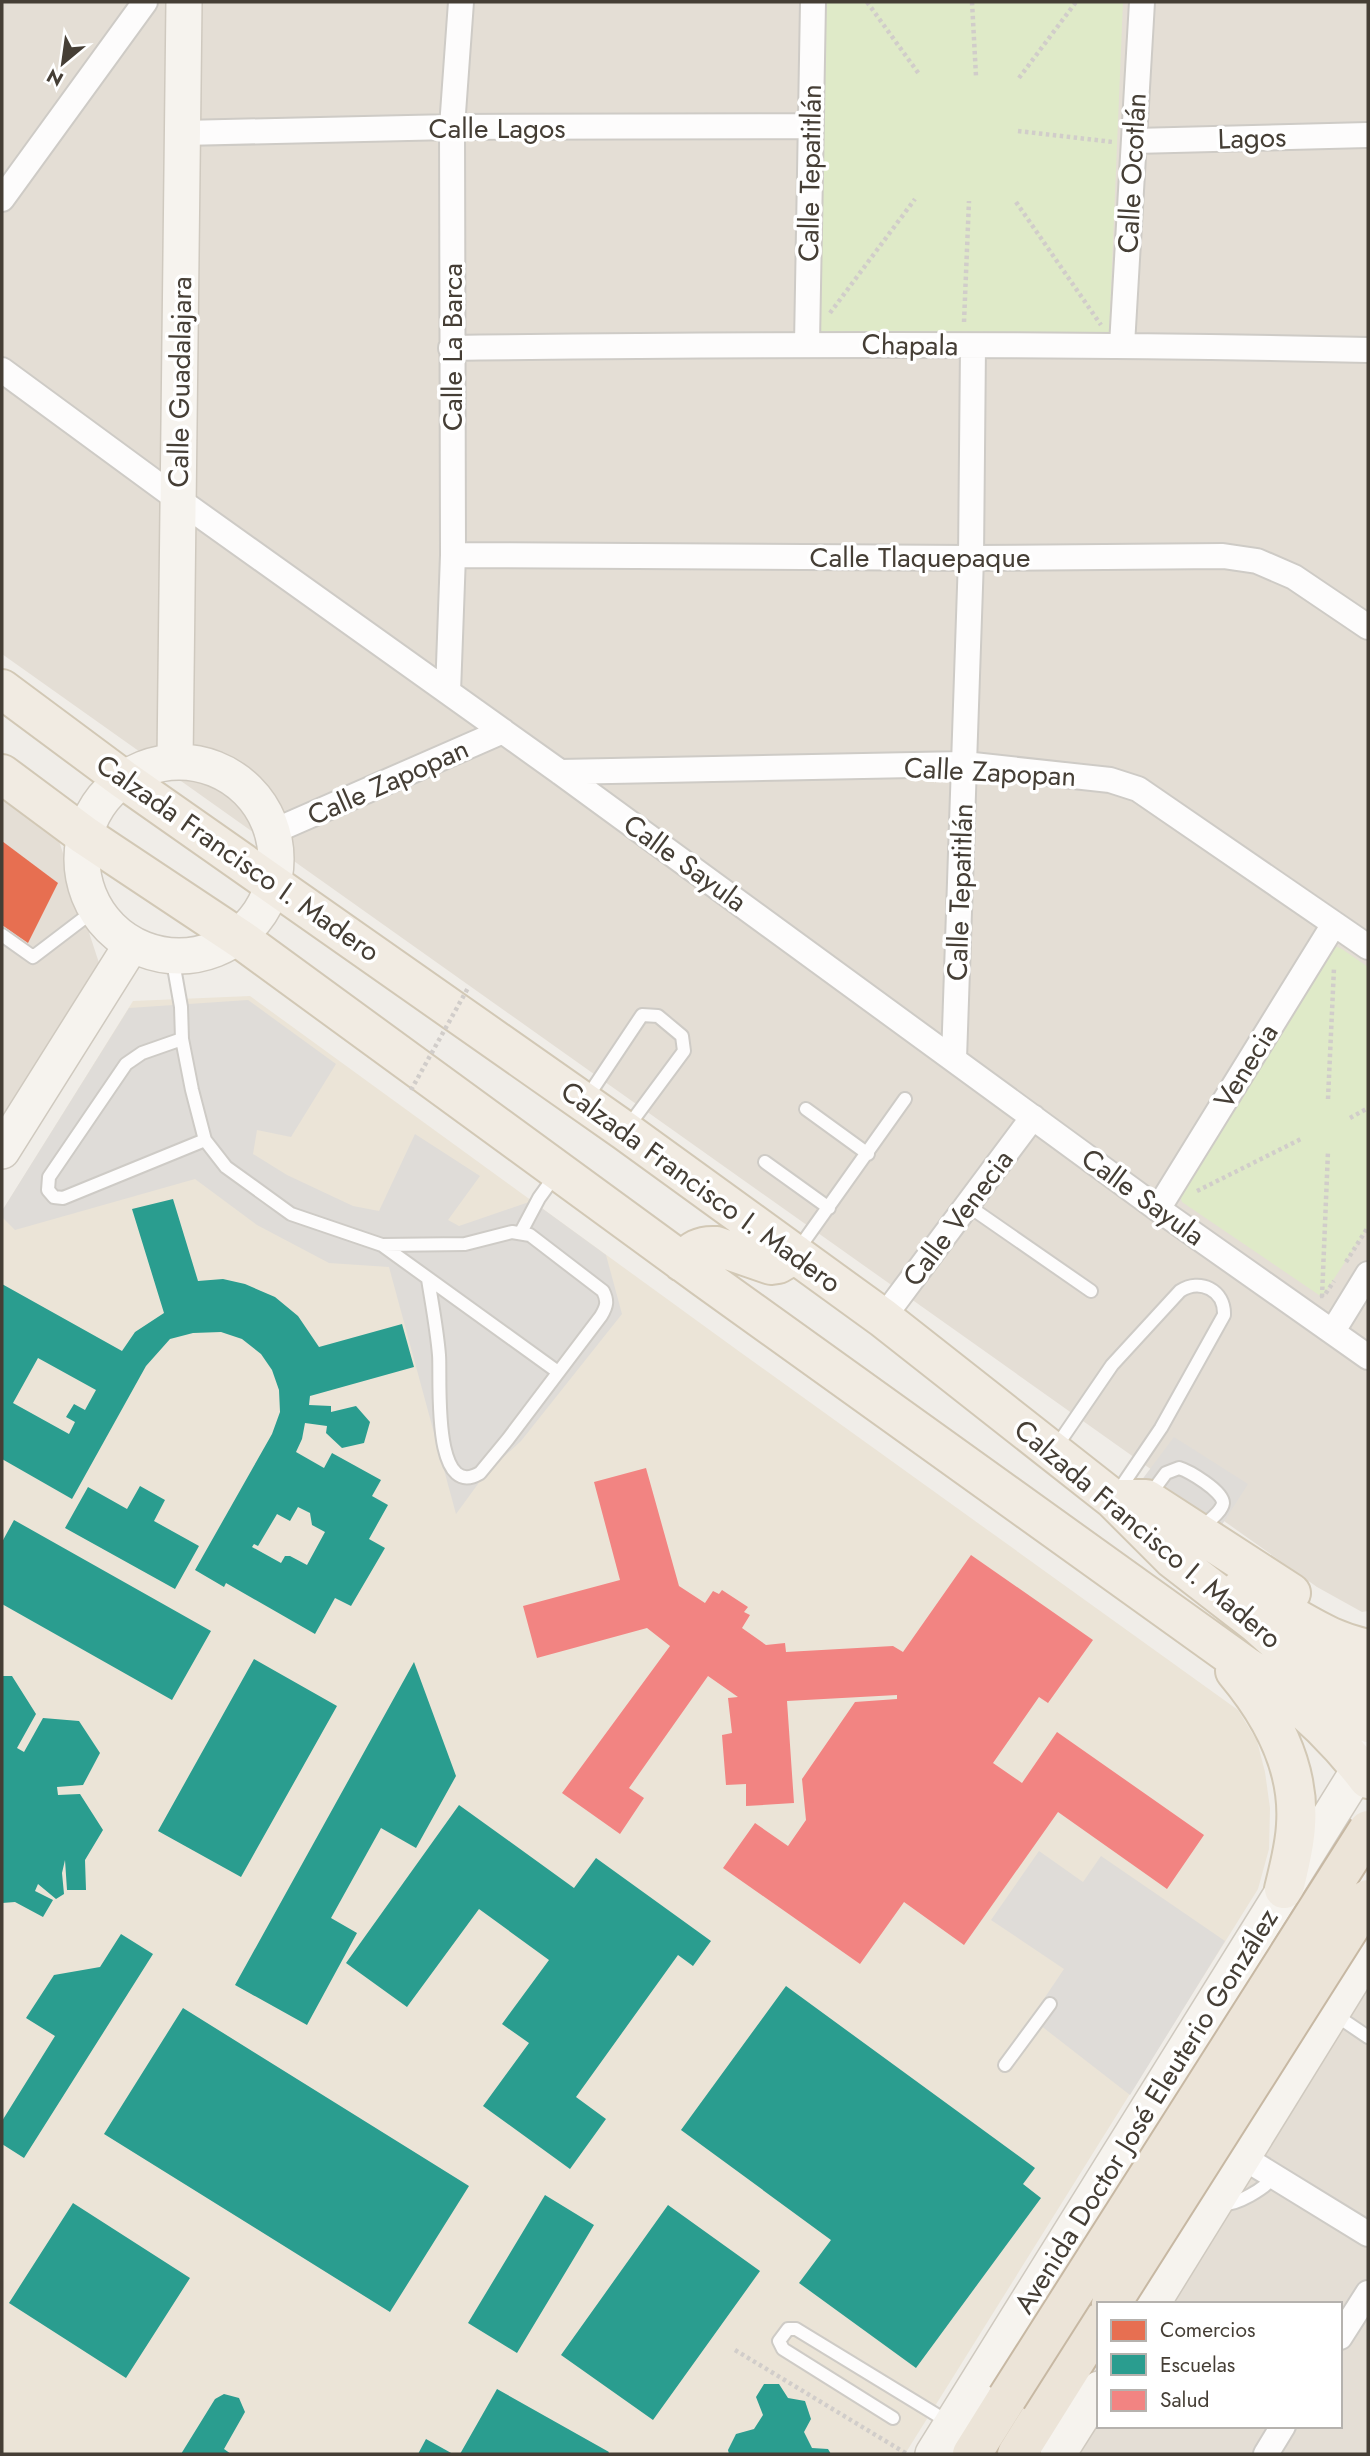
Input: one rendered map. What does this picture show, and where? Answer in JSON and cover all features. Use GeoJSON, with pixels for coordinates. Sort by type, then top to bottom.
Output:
{"type":"FeatureCollection","features":[{"type":"Feature","properties":{"kind":"highway","name":"Avenida Doctor José Eleuterio González"},"geometry":{"type":"LineString","coordinates":[[1017,2454],[1022,2409],[1368,1830]]}},
{"type":"Feature","properties":{"kind":"highway"},"geometry":{"type":"LineString","coordinates":[[1112,2302],[1368,1899]]}},
{"type":"Feature","properties":{"kind":"highway","name":"Avenida Doctor José Eleuterio González"},"geometry":{"type":"LineString","coordinates":[[962,2439],[1022,2409],[1097,2325]]}},
{"type":"Feature","properties":{"kind":"main road","name":"Calzada Francisco I. Madero"},"geometry":{"type":"LineString","coordinates":[[2,690],[122,779],[584,1102],[795,1254],[883,1318],[1053,1451],[1130,1499],[1173,1559],[1257,1624],[1368,1723]]}},
{"type":"Feature","properties":{"kind":"main road","name":"Calzada Francisco I. Madero"},"geometry":{"type":"LineString","coordinates":[[4,781],[237,937],[682,1262],[1209,1640],[1278,1686],[1366,1768]]}},
{"type":"Feature","properties":{"kind":"main road"},"geometry":{"type":"LineString","coordinates":[[682,1262],[691,1251],[708,1245],[771,1265],[795,1254]]}},
{"type":"Feature","properties":{"kind":"main road"},"geometry":{"type":"LineString","coordinates":[[1130,1499],[1197,1531],[1328,1616],[1355,1625],[1368,1626]]}},
{"type":"Feature","properties":{"kind":"main road"},"geometry":{"type":"LineString","coordinates":[[1017,1502],[1214,1576],[1278,1608],[1316,1632],[1341,1643],[1368,1650]]}},
{"type":"Feature","properties":{"kind":"main road"},"geometry":{"type":"LineString","coordinates":[[1257,1624],[1368,1679]]}},
{"type":"Feature","properties":{"kind":"main road"},"geometry":{"type":"LineString","coordinates":[[1209,1640],[1266,1711],[1289,1765],[1295,1793],[1296,1824],[1281,1895]]}},
{"type":"Feature","properties":{"kind":"street"},"geometry":{"type":"LineString","coordinates":[[2,199],[145,2]]}},
{"type":"Feature","properties":{"kind":"street","name":"Calle Guadalajara"},"geometry":{"type":"LineString","coordinates":[[175,762],[184,2]]}},
{"type":"Feature","properties":{"kind":"street","name":"Calle La Barca"},"geometry":{"type":"LineString","coordinates":[[448,692],[453,555],[452,127],[461,2]]}},
{"type":"Feature","properties":{"kind":"street","name":"Calle Tepatitlán"},"geometry":{"type":"LineString","coordinates":[[807,344],[813,2]]}},
{"type":"Feature","properties":{"kind":"street","name":"Calle Ocotlán"},"geometry":{"type":"LineString","coordinates":[[1122,345],[1126,142],[1142,2]]}},
{"type":"Feature","properties":{"kind":"street","name":"Calle Lagos"},"geometry":{"type":"LineString","coordinates":[[183,133],[452,127],[810,126]]}},
{"type":"Feature","properties":{"kind":"street","name":"Lagos"},"geometry":{"type":"LineString","coordinates":[[1126,142],[1368,135]]}},
{"type":"Feature","properties":{"kind":"street","name":"Chapala"},"geometry":{"type":"LineString","coordinates":[[451,348],[807,344],[1122,345],[1368,350]]}},
{"type":"Feature","properties":{"kind":"street","name":"Calle Tepatitlán"},"geometry":{"type":"LineString","coordinates":[[954,1059],[971,558],[972,346]]}},
{"type":"Feature","properties":{"kind":"street","name":"Calle Sayula"},"geometry":{"type":"LineString","coordinates":[[2,370],[560,772],[1158,1209],[1368,1357]]}},
{"type":"Feature","properties":{"kind":"street","name":"Calle Tlaquepaque"},"geometry":{"type":"LineString","coordinates":[[453,555],[971,558],[1223,556],[1256,561],[1294,577],[1368,627]]}},
{"type":"Feature","properties":{"kind":"street","name":"Calle Zapopan"},"geometry":{"type":"LineString","coordinates":[[272,832],[503,731]]}},
{"type":"Feature","properties":{"kind":"street"},"geometry":{"type":"LineString","coordinates":[[175,762],[207,766],[236,780],[258,803],[272,832],[276,858],[273,884],[259,913],[237,937],[216,949],[193,955],[172,956],[132,944],[112,929],[96,909],[85,886],[81,860],[84,835],[98,803],[122,779],[148,767],[175,762]]}},
{"type":"Feature","properties":{"kind":"street","name":"Calle Zapopan"},"geometry":{"type":"LineString","coordinates":[[560,772],[964,764],[1110,780],[1138,789],[1368,947]]}},
{"type":"Feature","properties":{"kind":"street","name":"Venecia"},"geometry":{"type":"LineString","coordinates":[[1158,1209],[1334,924]]}},
{"type":"Feature","properties":{"kind":"street"},"geometry":{"type":"LineString","coordinates":[[5,1138],[132,944]]}},
{"type":"Feature","properties":{"kind":"street","name":"Calle Venecia"},"geometry":{"type":"LineString","coordinates":[[883,1318],[1033,1117]]}},
{"type":"Feature","properties":{"kind":"street"},"geometry":{"type":"LineString","coordinates":[[1333,1331],[1368,1274]]}},
{"type":"Feature","properties":{"kind":"street","name":"Avenida Doctor José Eleuterio González"},"geometry":{"type":"LineString","coordinates":[[933,2454],[962,2439],[1097,2180],[1366,1768]]}},
{"type":"Feature","properties":{"kind":"street"},"geometry":{"type":"LineString","coordinates":[[1153,2302],[1364,1961],[1359,1917],[1343,1902],[1327,1892],[1281,1895]]}},
{"type":"Feature","properties":{"kind":"street"},"geometry":{"type":"LineString","coordinates":[[1125,2140],[1160,2121],[1182,2122],[1201,2132],[1216,2148],[1223,2168],[1218,2196]]}},
{"type":"Feature","properties":{"kind":"street"},"geometry":{"type":"LineString","coordinates":[[1241,2156],[1368,2234]]}},
{"type":"Feature","properties":{"kind":"street"},"geometry":{"type":"LineString","coordinates":[[1342,2334],[1368,2293]]}},
{"type":"Feature","properties":{"kind":"street"},"geometry":{"type":"LineString","coordinates":[[1058,2454],[1097,2392]]}},
{"type":"Feature","properties":{"kind":"street"},"geometry":{"type":"LineString","coordinates":[[1266,2454],[1282,2428]]}},
{"type":"Feature","properties":{"kind":"lane"},"geometry":{"type":"LineString","coordinates":[[2,935],[33,957],[96,909]]}},
{"type":"Feature","properties":{"kind":"lane"},"geometry":{"type":"LineString","coordinates":[[172,956],[192,1090],[205,1140],[226,1167],[292,1214],[382,1245],[558,1372]]}},
{"type":"Feature","properties":{"kind":"lane"},"geometry":{"type":"LineString","coordinates":[[584,1102],[642,1015],[658,1016],[682,1036],[684,1051],[625,1131]]}},
{"type":"Feature","properties":{"kind":"lane"},"geometry":{"type":"LineString","coordinates":[[183,1039],[142,1054],[126,1064],[49,1177],[48,1190],[54,1196],[63,1198],[205,1140]]}},
{"type":"Feature","properties":{"kind":"lane"},"geometry":{"type":"LineString","coordinates":[[795,1254],[905,1099]]}},
{"type":"Feature","properties":{"kind":"lane"},"geometry":{"type":"LineString","coordinates":[[806,1109],[867,1154]]}},
{"type":"Feature","properties":{"kind":"lane"},"geometry":{"type":"LineString","coordinates":[[765,1162],[829,1208]]}},
{"type":"Feature","properties":{"kind":"lane"},"geometry":{"type":"LineString","coordinates":[[521,1233],[559,1170]]}},
{"type":"Feature","properties":{"kind":"lane"},"geometry":{"type":"LineString","coordinates":[[967,1205],[1091,1292]]}},
{"type":"Feature","properties":{"kind":"lane"},"geometry":{"type":"LineString","coordinates":[[382,1245],[466,1244],[512,1232],[530,1235],[603,1291],[607,1300],[601,1315],[558,1372],[480,1473],[474,1476],[463,1477],[454,1472],[444,1448],[440,1415],[439,1355],[428,1279]]}},
{"type":"Feature","properties":{"kind":"lane"},"geometry":{"type":"LineString","coordinates":[[1053,1451],[1112,1365],[1180,1291],[1199,1285],[1219,1296],[1224,1304],[1224,1315],[1161,1428],[1130,1499]]}},
{"type":"Feature","properties":{"kind":"lane"},"geometry":{"type":"LineString","coordinates":[[1005,2066],[1050,2004]]}},
{"type":"Feature","properties":{"kind":"lane"},"geometry":{"type":"LineString","coordinates":[[1331,2012],[1368,2037]]}},
{"type":"Feature","properties":{"kind":"lane"},"geometry":{"type":"LineString","coordinates":[[1218,2196],[1229,2205],[1268,2185],[1274,2176]]}},
{"type":"Feature","properties":{"kind":"lane"},"geometry":{"type":"LineString","coordinates":[[893,2418],[783,2350],[779,2341],[788,2329],[796,2329],[962,2439]]}},
{"type":"Feature","properties":{"kind":"path"},"geometry":{"type":"LineString","coordinates":[[867,2],[919,74]]}},
{"type":"Feature","properties":{"kind":"path"},"geometry":{"type":"LineString","coordinates":[[971,2],[976,76]]}},
{"type":"Feature","properties":{"kind":"path"},"geometry":{"type":"LineString","coordinates":[[1019,78],[1076,2]]}},
{"type":"Feature","properties":{"kind":"path"},"geometry":{"type":"LineString","coordinates":[[1018,131],[1126,142]]}},
{"type":"Feature","properties":{"kind":"path"},"geometry":{"type":"LineString","coordinates":[[828,315],[915,199]]}},
{"type":"Feature","properties":{"kind":"path"},"geometry":{"type":"LineString","coordinates":[[964,323],[969,201]]}},
{"type":"Feature","properties":{"kind":"path"},"geometry":{"type":"LineString","coordinates":[[1016,202],[1101,325]]}},
{"type":"Feature","properties":{"kind":"path"},"geometry":{"type":"LineString","coordinates":[[1328,1099],[1334,960]]}},
{"type":"Feature","properties":{"kind":"path"},"geometry":{"type":"LineString","coordinates":[[411,1090],[468,988]]}},
{"type":"Feature","properties":{"kind":"path"},"geometry":{"type":"LineString","coordinates":[[1350,1118],[1368,1108]]}},
{"type":"Feature","properties":{"kind":"path"},"geometry":{"type":"LineString","coordinates":[[1192,1194],[1303,1138]]}},
{"type":"Feature","properties":{"kind":"path"},"geometry":{"type":"LineString","coordinates":[[1328,1151],[1321,1296],[1368,1227]]}},
{"type":"Feature","properties":{"kind":"path"},"geometry":{"type":"LineString","coordinates":[[735,2350],[908,2454]]}},
{"type":"Feature","properties":{"kind":"shaded area"},"geometry":{"type":"Polygon","coordinates":[[[2,2],[1368,2],[1368,1611],[1362,1612],[1317,1587],[2,654],[2,2]]]}},
{"type":"Feature","properties":{"kind":"shaded area"},"geometry":{"type":"Polygon","coordinates":[[[2,798],[59,841],[100,966],[2,1124],[2,798]]]}},
{"type":"Feature","properties":{"kind":"shaded area"},"geometry":{"type":"Polygon","coordinates":[[[250,996],[1238,1710],[1257,1741],[1270,1808],[1269,1849],[1258,1889],[905,2454],[2,2454],[2,1211],[133,1001],[250,996]]]}},
{"type":"Feature","properties":{"kind":"shaded area"},"geometry":{"type":"Polygon","coordinates":[[[248,1000],[336,1064],[291,1137],[257,1130],[253,1154],[287,1175],[353,1206],[379,1211],[415,1134],[480,1176],[448,1220],[459,1226],[532,1201],[606,1255],[622,1314],[521,1441],[486,1473],[456,1514],[389,1267],[329,1263],[257,1225],[195,1179],[15,1230],[2,1217],[2,1211],[129,1008],[248,1000]]]}},
{"type":"Feature","properties":{"kind":"shaded area"},"geometry":{"type":"Polygon","coordinates":[[[1174,1437],[1248,1484],[1218,1531],[1141,1481],[1174,1437]]]}},
{"type":"Feature","properties":{"kind":"shaded area"},"geometry":{"type":"Polygon","coordinates":[[[1039,1851],[1083,1882],[1101,1856],[1225,1941],[1130,2095],[1031,2018],[1064,1969],[991,1920],[1039,1851]]]}},
{"type":"Feature","properties":{"kind":"shaded area"},"geometry":{"type":"Polygon","coordinates":[[[1368,1923],[1368,2454],[1043,2454],[1097,2367],[1097,2428],[1342,2428],[1342,2302],[1137,2302],[1368,1923]]]}},
{"type":"Feature","properties":{"kind":"green space"},"geometry":{"type":"Polygon","coordinates":[[[819,2],[1123,2],[1109,337],[813,336],[819,2]]]}},
{"type":"Feature","properties":{"kind":"green space"},"geometry":{"type":"Polygon","coordinates":[[[1335,946],[1368,967],[1368,1227],[1322,1297],[1182,1202],[1180,1195],[1328,951],[1335,946]]]}},
{"type":"Feature","properties":{"kind":"building: Comercios"},"geometry":{"type":"Polygon","coordinates":[[[2,841],[58,883],[28,943],[2,925],[2,841]]]}},
{"type":"Feature","properties":{"kind":"building: Escuelas"},"geometry":{"type":"Polygon","coordinates":[[[173,1199],[198,1281],[223,1279],[245,1284],[275,1297],[298,1316],[319,1347],[402,1324],[414,1367],[310,1396],[309,1405],[331,1406],[331,1412],[356,1406],[370,1422],[364,1443],[342,1448],[326,1433],[327,1426],[305,1423],[296,1452],[324,1468],[332,1453],[381,1480],[372,1496],[388,1505],[369,1539],[385,1548],[351,1606],[335,1598],[315,1634],[226,1583],[224,1587],[195,1570],[272,1434],[280,1412],[279,1390],[272,1370],[261,1354],[242,1339],[221,1332],[193,1333],[170,1339],[146,1366],[72,1499],[2,1459],[2,1284],[122,1351],[135,1332],[164,1313],[132,1209],[173,1199]],[[38,1358],[13,1403],[69,1434],[75,1422],[66,1417],[74,1404],[85,1410],[96,1390],[38,1358]],[[298,1507],[290,1521],[277,1514],[258,1546],[254,1544],[252,1547],[281,1563],[285,1556],[290,1556],[307,1565],[325,1532],[312,1525],[310,1513],[298,1507]]]}},
{"type":"Feature","properties":{"kind":"building: Escuelas"},"geometry":{"type":"Polygon","coordinates":[[[140,1486],[165,1500],[154,1521],[199,1546],[175,1589],[65,1528],[88,1487],[127,1509],[140,1486]]]}},
{"type":"Feature","properties":{"kind":"building: Escuelas"},"geometry":{"type":"Polygon","coordinates":[[[14,1520],[211,1631],[172,1700],[2,1604],[2,1542],[14,1520]]]}},
{"type":"Feature","properties":{"kind":"building: Escuelas"},"geometry":{"type":"Polygon","coordinates":[[[254,1659],[337,1706],[241,1877],[158,1831],[254,1659]]]}},
{"type":"Feature","properties":{"kind":"building: Escuelas"},"geometry":{"type":"Polygon","coordinates":[[[414,1662],[456,1776],[416,1848],[381,1828],[331,1918],[357,1933],[307,2025],[235,1985],[414,1662]]]}},
{"type":"Feature","properties":{"kind":"building: Escuelas"},"geometry":{"type":"Polygon","coordinates":[[[2,1676],[12,1676],[36,1714],[17,1748],[24,1752],[43,1718],[79,1721],[100,1753],[83,1785],[57,1787],[58,1795],[80,1794],[103,1830],[85,1860],[86,1890],[67,1890],[65,1860],[62,1873],[64,1894],[56,1899],[38,1884],[35,1891],[53,1900],[43,1917],[15,1902],[2,1903],[2,1676]]]}},
{"type":"Feature","properties":{"kind":"building: Escuelas"},"geometry":{"type":"Polygon","coordinates":[[[459,1805],[574,1888],[596,1858],[711,1941],[693,1966],[678,1955],[576,2097],[606,2119],[570,2169],[483,2106],[529,2043],[502,2024],[549,1960],[479,1909],[407,2007],[346,1963],[459,1805]]]}},
{"type":"Feature","properties":{"kind":"building: Escuelas"},"geometry":{"type":"Polygon","coordinates":[[[121,1934],[153,1954],[24,2158],[2,2144],[2,2121],[55,2036],[26,2018],[54,1975],[100,1967],[121,1934]]]}},
{"type":"Feature","properties":{"kind":"building: Escuelas"},"geometry":{"type":"Polygon","coordinates":[[[786,1986],[1035,2168],[1023,2184],[1041,2198],[916,2368],[799,2283],[831,2240],[681,2130],[786,1986]]]}},
{"type":"Feature","properties":{"kind":"building: Escuelas"},"geometry":{"type":"Polygon","coordinates":[[[183,2008],[469,2186],[390,2312],[104,2134],[183,2008]]]}},
{"type":"Feature","properties":{"kind":"building: Escuelas"},"geometry":{"type":"Polygon","coordinates":[[[545,2195],[594,2225],[517,2353],[468,2323],[545,2195]]]}},
{"type":"Feature","properties":{"kind":"building: Escuelas"},"geometry":{"type":"Polygon","coordinates":[[[73,2203],[190,2278],[126,2378],[9,2303],[73,2203]]]}},
{"type":"Feature","properties":{"kind":"building: Escuelas"},"geometry":{"type":"Polygon","coordinates":[[[668,2205],[760,2271],[653,2420],[561,2355],[668,2205]]]}},
{"type":"Feature","properties":{"kind":"building: Escuelas"},"geometry":{"type":"Polygon","coordinates":[[[764,2384],[779,2384],[788,2398],[805,2401],[811,2419],[804,2432],[812,2448],[828,2449],[831,2454],[729,2454],[728,2450],[736,2434],[754,2429],[763,2415],[756,2397],[764,2384]]]}},
{"type":"Feature","properties":{"kind":"building: Escuelas"},"geometry":{"type":"Polygon","coordinates":[[[497,2389],[609,2452],[608,2454],[460,2454],[497,2389]]]}},
{"type":"Feature","properties":{"kind":"building: Escuelas"},"geometry":{"type":"Polygon","coordinates":[[[224,2394],[239,2398],[245,2412],[224,2449],[231,2454],[181,2454],[215,2399],[224,2394]]]}},
{"type":"Feature","properties":{"kind":"building: Escuelas"},"geometry":{"type":"Polygon","coordinates":[[[426,2439],[453,2454],[418,2454],[426,2439]]]}},
{"type":"Feature","properties":{"kind":"building: Salud"},"geometry":{"type":"Polygon","coordinates":[[[646,1468],[679,1586],[705,1603],[713,1591],[719,1594],[722,1590],[748,1607],[744,1612],[750,1615],[742,1628],[766,1645],[785,1643],[786,1652],[893,1646],[903,1652],[971,1555],[1093,1640],[1048,1703],[1039,1697],[993,1763],[1022,1783],[1057,1732],[1204,1835],[1167,1889],[1058,1812],[964,1945],[904,1902],[860,1964],[723,1868],[755,1823],[788,1846],[806,1820],[802,1779],[855,1702],[897,1699],[897,1695],[787,1701],[794,1803],[746,1806],[746,1784],[726,1785],[722,1735],[732,1733],[728,1698],[738,1697],[708,1676],[629,1788],[644,1798],[620,1834],[562,1793],[670,1646],[647,1628],[537,1658],[523,1606],[620,1580],[594,1482],[646,1468]]]}}]}
